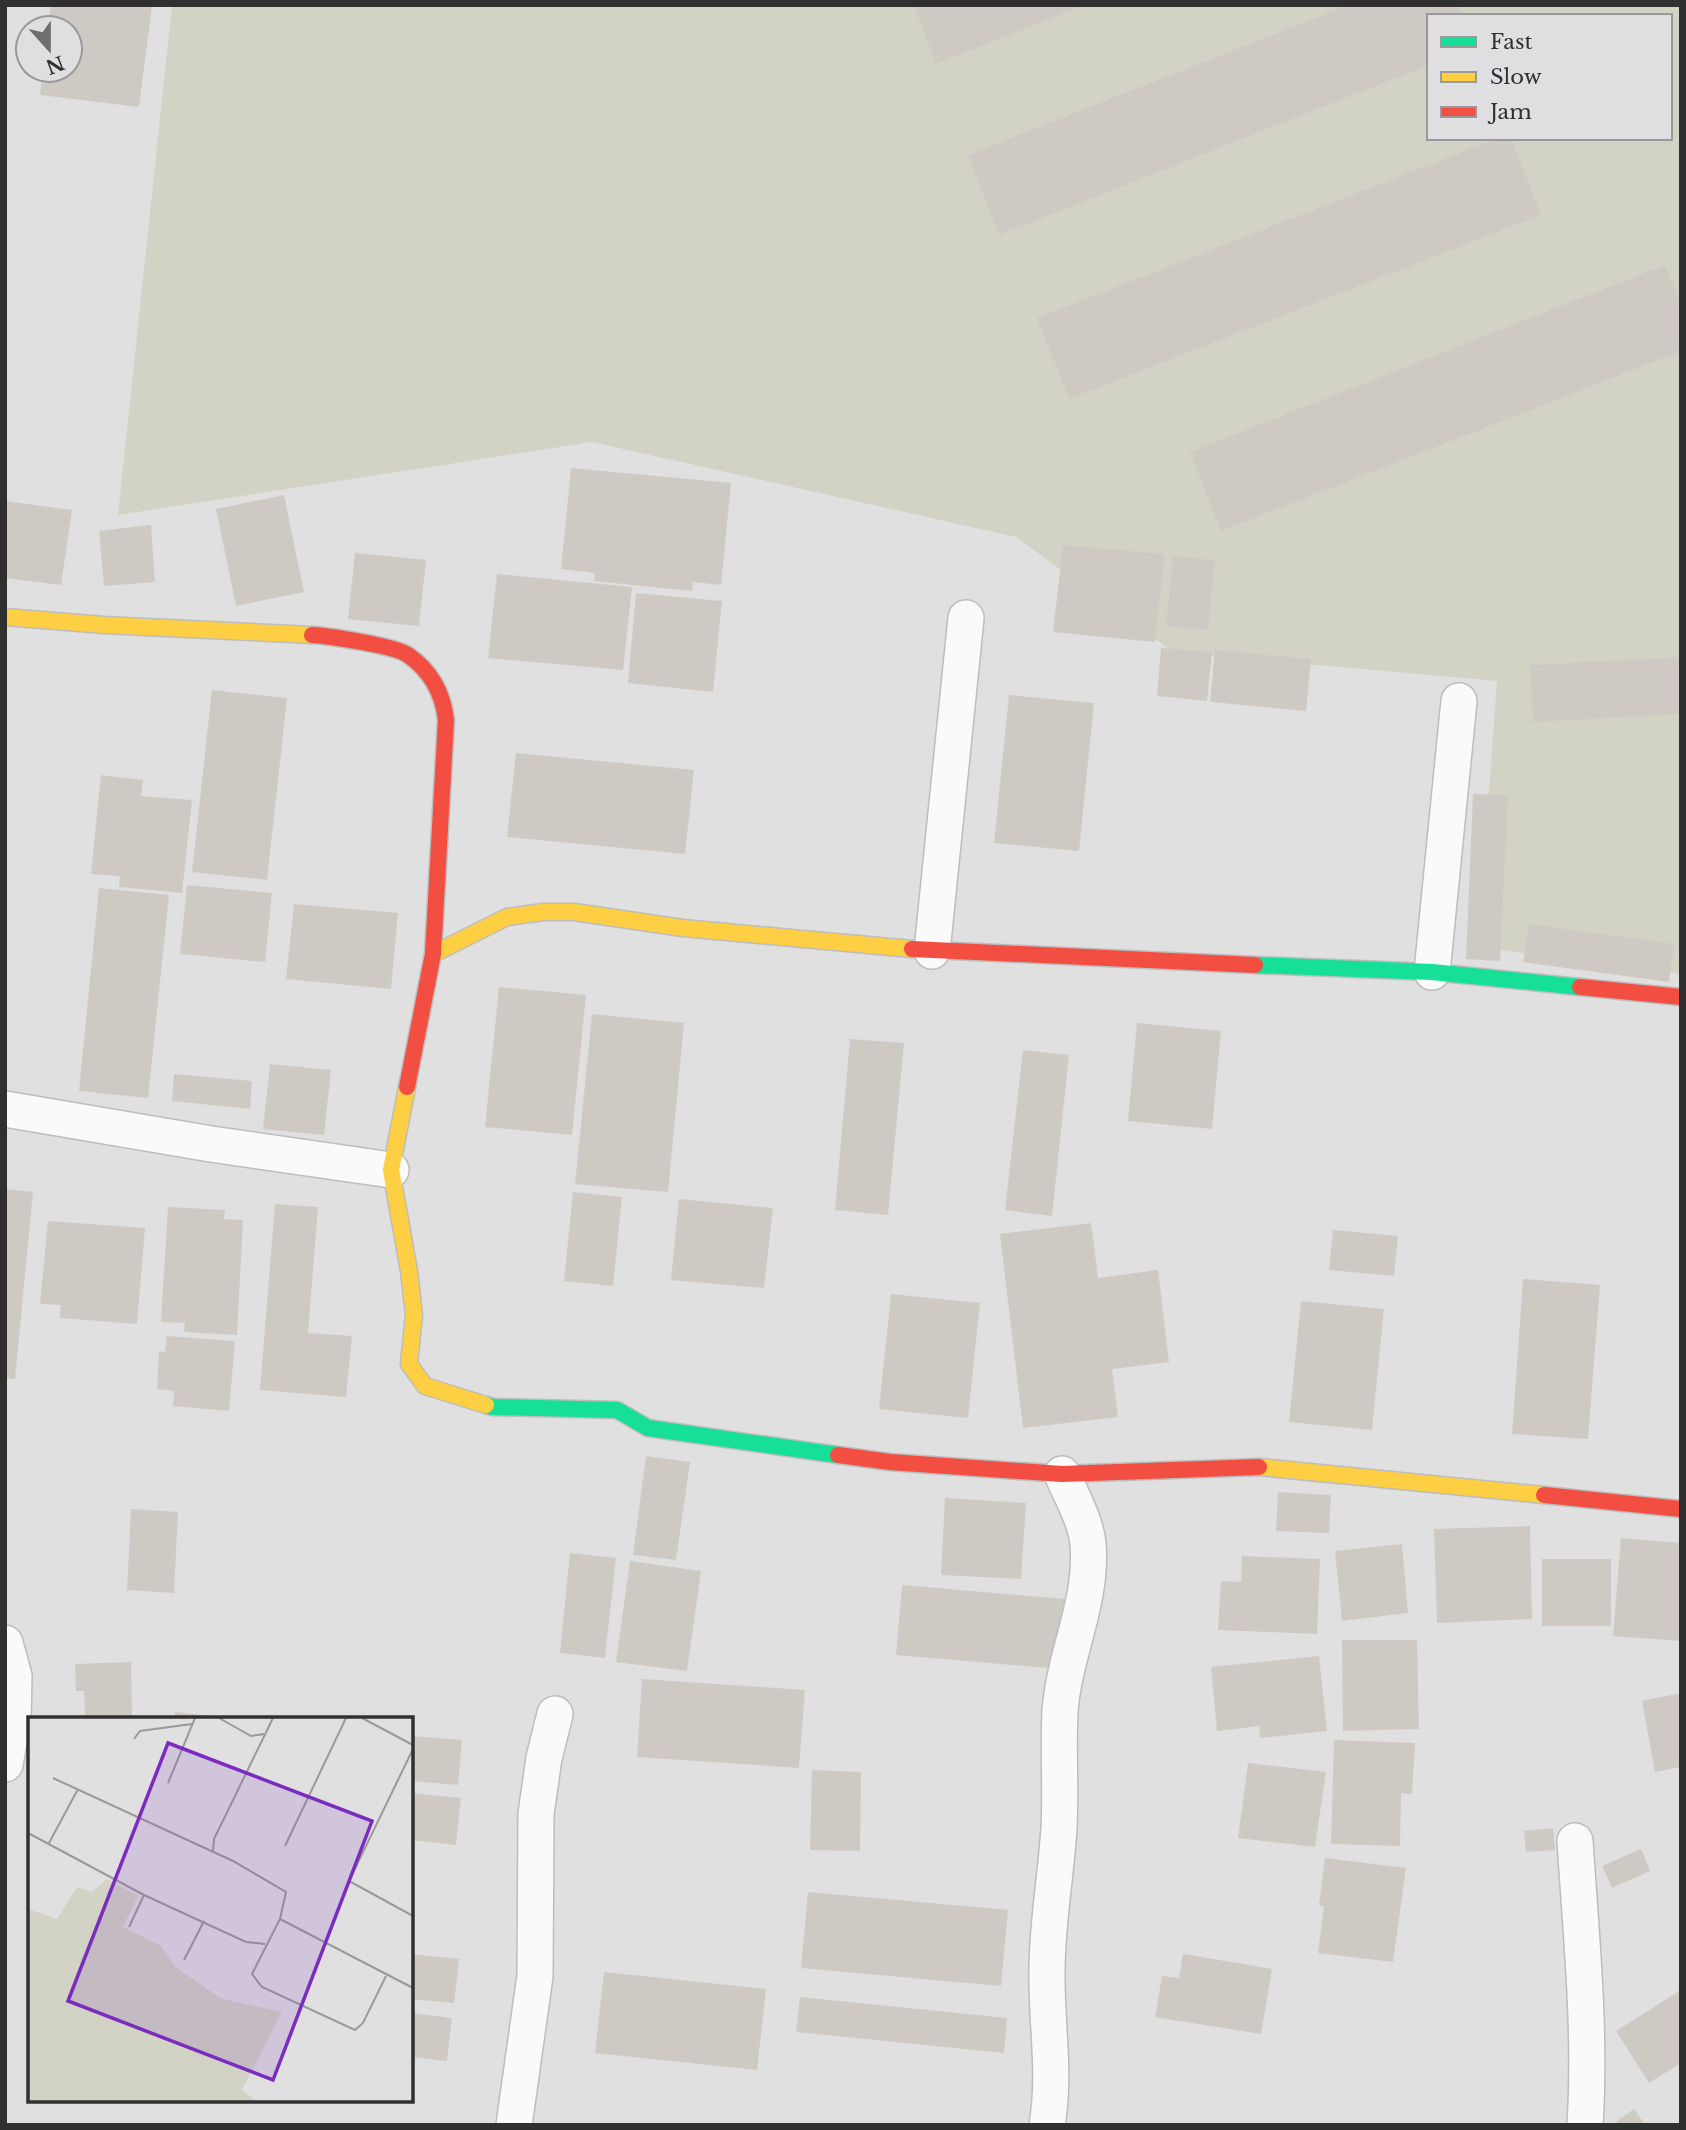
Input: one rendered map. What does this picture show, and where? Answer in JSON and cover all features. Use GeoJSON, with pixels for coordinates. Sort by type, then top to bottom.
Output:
{"type":"FeatureCollection","features":[{"type":"Feature","properties":{"kind":"street"},"geometry":{"type":"LineString","coordinates":[[5,617],[104,625],[334,636],[407,654],[435,682],[444,702],[446,720],[433,954],[391,1170],[414,1315],[409,1364],[425,1386],[493,1407],[617,1410],[648,1427],[890,1462],[1062,1474],[1269,1467],[1681,1509]]}},
{"type":"Feature","properties":{"kind":"street"},"geometry":{"type":"LineString","coordinates":[[932,951],[966,618]]}},
{"type":"Feature","properties":{"kind":"street"},"geometry":{"type":"LineString","coordinates":[[1432,972],[1459,701]]}},
{"type":"Feature","properties":{"kind":"street"},"geometry":{"type":"LineString","coordinates":[[433,954],[507,917],[542,912],[574,912],[801,941],[932,951],[1432,972],[1681,997]]}},
{"type":"Feature","properties":{"kind":"street"},"geometry":{"type":"LineString","coordinates":[[5,1109],[211,1144],[391,1170]]}},
{"type":"Feature","properties":{"kind":"street"},"geometry":{"type":"LineString","coordinates":[[1047,2125],[1053,2076],[1047,2007],[1047,1967],[1059,1827],[1058,1742],[1062,1690],[1088,1570],[1088,1541],[1062,1474]]}},
{"type":"Feature","properties":{"kind":"street"},"geometry":{"type":"LineString","coordinates":[[5,1643],[14,1676],[13,1720],[5,1764]]}},
{"type":"Feature","properties":{"kind":"street"},"geometry":{"type":"LineString","coordinates":[[514,2125],[536,1976],[536,1814],[544,1758],[555,1714]]}},
{"type":"Feature","properties":{"kind":"street"},"geometry":{"type":"LineString","coordinates":[[1574,1841],[1586,2012],[1588,2082],[1585,2125]]}},
{"type":"Feature","properties":{"kind":"shaded area"},"geometry":{"type":"Polygon","coordinates":[[[172,5],[1681,5],[1681,974],[1478,947],[1497,681],[1173,652],[1016,537],[592,442],[118,515],[172,5]]]}},
{"type":"Feature","properties":{"kind":"building"},"geometry":{"type":"Polygon","coordinates":[[[51,5],[152,5],[139,107],[40,95],[41,84],[84,84],[84,14],[50,14],[51,5]]]}},
{"type":"Feature","properties":{"kind":"building"},"geometry":{"type":"Polygon","coordinates":[[[914,5],[1085,5],[936,64],[914,5]]]}},
{"type":"Feature","properties":{"kind":"building"},"geometry":{"type":"Polygon","coordinates":[[[1349,5],[1458,5],[1461,14],[1427,14],[1427,66],[999,235],[968,155],[1349,5]]]}},
{"type":"Feature","properties":{"kind":"building"},"geometry":{"type":"Polygon","coordinates":[[[1493,140],[1512,140],[1541,215],[1069,399],[1037,318],[1493,140]]]}},
{"type":"Feature","properties":{"kind":"building"},"geometry":{"type":"Polygon","coordinates":[[[1665,265],[1681,305],[1681,351],[1221,531],[1190,452],[1665,265]]]}},
{"type":"Feature","properties":{"kind":"building"},"geometry":{"type":"Polygon","coordinates":[[[571,468],[731,483],[721,585],[693,582],[692,591],[594,581],[595,573],[561,569],[571,468]]]}},
{"type":"Feature","properties":{"kind":"building"},"geometry":{"type":"Polygon","coordinates":[[[284,495],[304,592],[236,606],[216,509],[284,495]]]}},
{"type":"Feature","properties":{"kind":"building"},"geometry":{"type":"Polygon","coordinates":[[[5,501],[72,510],[61,585],[5,578],[5,501]]]}},
{"type":"Feature","properties":{"kind":"building"},"geometry":{"type":"Polygon","coordinates":[[[151,525],[155,582],[104,586],[99,531],[151,525]]]}},
{"type":"Feature","properties":{"kind":"building"},"geometry":{"type":"Polygon","coordinates":[[[1063,545],[1165,554],[1155,642],[1053,632],[1063,545]]]}},
{"type":"Feature","properties":{"kind":"building"},"geometry":{"type":"Polygon","coordinates":[[[355,553],[426,560],[419,626],[348,619],[355,553]]]}},
{"type":"Feature","properties":{"kind":"building"},"geometry":{"type":"Polygon","coordinates":[[[1173,556],[1215,560],[1208,630],[1166,626],[1173,556]]]}},
{"type":"Feature","properties":{"kind":"building"},"geometry":{"type":"Polygon","coordinates":[[[497,574],[632,587],[623,670],[488,658],[497,574]]]}},
{"type":"Feature","properties":{"kind":"building"},"geometry":{"type":"Polygon","coordinates":[[[636,593],[722,601],[713,692],[628,683],[636,593]]]}},
{"type":"Feature","properties":{"kind":"building"},"geometry":{"type":"Polygon","coordinates":[[[1161,648],[1212,652],[1207,701],[1157,696],[1161,648]]]}},
{"type":"Feature","properties":{"kind":"building"},"geometry":{"type":"Polygon","coordinates":[[[1215,650],[1311,659],[1306,711],[1210,702],[1215,650]]]}},
{"type":"Feature","properties":{"kind":"building"},"geometry":{"type":"Polygon","coordinates":[[[1681,657],[1681,714],[1533,722],[1530,665],[1681,657]]]}},
{"type":"Feature","properties":{"kind":"building"},"geometry":{"type":"Polygon","coordinates":[[[212,690],[287,698],[267,880],[192,872],[212,690]]]}},
{"type":"Feature","properties":{"kind":"building"},"geometry":{"type":"Polygon","coordinates":[[[1009,695],[1094,703],[1079,851],[994,843],[1009,695]]]}},
{"type":"Feature","properties":{"kind":"building"},"geometry":{"type":"Polygon","coordinates":[[[516,753],[694,770],[685,854],[507,837],[516,753]]]}},
{"type":"Feature","properties":{"kind":"building"},"geometry":{"type":"Polygon","coordinates":[[[101,775],[143,780],[141,796],[192,800],[182,893],[119,887],[120,876],[91,874],[101,775]]]}},
{"type":"Feature","properties":{"kind":"building"},"geometry":{"type":"Polygon","coordinates":[[[1473,794],[1508,795],[1500,961],[1466,959],[1473,794]]]}},
{"type":"Feature","properties":{"kind":"building"},"geometry":{"type":"Polygon","coordinates":[[[187,885],[272,893],[265,962],[180,954],[187,885]]]}},
{"type":"Feature","properties":{"kind":"building"},"geometry":{"type":"Polygon","coordinates":[[[99,888],[169,895],[148,1098],[79,1091],[99,888]]]}},
{"type":"Feature","properties":{"kind":"building"},"geometry":{"type":"Polygon","coordinates":[[[294,904],[398,913],[391,989],[286,979],[294,904]]]}},
{"type":"Feature","properties":{"kind":"building"},"geometry":{"type":"Polygon","coordinates":[[[1529,924],[1674,944],[1669,982],[1523,962],[1529,924]]]}},
{"type":"Feature","properties":{"kind":"building"},"geometry":{"type":"Polygon","coordinates":[[[499,987],[586,995],[572,1135],[485,1127],[499,987]]]}},
{"type":"Feature","properties":{"kind":"building"},"geometry":{"type":"Polygon","coordinates":[[[592,1014],[684,1023],[668,1192],[575,1184],[592,1014]]]}},
{"type":"Feature","properties":{"kind":"building"},"geometry":{"type":"Polygon","coordinates":[[[1137,1023],[1221,1031],[1212,1129],[1128,1121],[1137,1023]]]}},
{"type":"Feature","properties":{"kind":"building"},"geometry":{"type":"Polygon","coordinates":[[[850,1039],[904,1043],[888,1215],[835,1210],[850,1039]]]}},
{"type":"Feature","properties":{"kind":"building"},"geometry":{"type":"Polygon","coordinates":[[[1023,1050],[1069,1055],[1052,1216],[1005,1210],[1023,1050]]]}},
{"type":"Feature","properties":{"kind":"building"},"geometry":{"type":"Polygon","coordinates":[[[270,1064],[331,1070],[324,1135],[263,1129],[270,1064]]]}},
{"type":"Feature","properties":{"kind":"building"},"geometry":{"type":"Polygon","coordinates":[[[174,1074],[252,1081],[250,1109],[172,1101],[174,1074]]]}},
{"type":"Feature","properties":{"kind":"building"},"geometry":{"type":"Polygon","coordinates":[[[5,1189],[33,1192],[15,1379],[5,1378],[5,1189]]]}},
{"type":"Feature","properties":{"kind":"building"},"geometry":{"type":"Polygon","coordinates":[[[573,1192],[622,1197],[613,1286],[564,1281],[573,1192]]]}},
{"type":"Feature","properties":{"kind":"building"},"geometry":{"type":"Polygon","coordinates":[[[679,1199],[773,1208],[764,1288],[671,1280],[679,1199]]]}},
{"type":"Feature","properties":{"kind":"building"},"geometry":{"type":"Polygon","coordinates":[[[275,1204],[318,1207],[308,1333],[352,1336],[346,1397],[260,1390],[275,1204]]]}},
{"type":"Feature","properties":{"kind":"building"},"geometry":{"type":"Polygon","coordinates":[[[168,1207],[225,1210],[224,1219],[243,1220],[237,1335],[184,1332],[185,1323],[161,1322],[168,1207]]]}},
{"type":"Feature","properties":{"kind":"building"},"geometry":{"type":"Polygon","coordinates":[[[48,1221],[145,1228],[137,1324],[60,1318],[61,1305],[40,1304],[48,1221]]]}},
{"type":"Feature","properties":{"kind":"building"},"geometry":{"type":"Polygon","coordinates":[[[1091,1223],[1098,1278],[1158,1270],[1169,1362],[1112,1369],[1118,1417],[1023,1428],[1000,1234],[1091,1223]]]}},
{"type":"Feature","properties":{"kind":"building"},"geometry":{"type":"Polygon","coordinates":[[[1333,1230],[1398,1236],[1394,1276],[1329,1270],[1333,1230]]]}},
{"type":"Feature","properties":{"kind":"building"},"geometry":{"type":"Polygon","coordinates":[[[1523,1279],[1600,1285],[1588,1439],[1512,1434],[1523,1279]]]}},
{"type":"Feature","properties":{"kind":"building"},"geometry":{"type":"Polygon","coordinates":[[[891,1294],[980,1303],[968,1418],[879,1409],[891,1294]]]}},
{"type":"Feature","properties":{"kind":"building"},"geometry":{"type":"Polygon","coordinates":[[[1301,1301],[1384,1309],[1372,1430],[1289,1422],[1301,1301]]]}},
{"type":"Feature","properties":{"kind":"building"},"geometry":{"type":"Polygon","coordinates":[[[167,1336],[235,1341],[229,1411],[173,1406],[174,1391],[157,1389],[159,1351],[165,1352],[167,1336]]]}},
{"type":"Feature","properties":{"kind":"building"},"geometry":{"type":"Polygon","coordinates":[[[646,1456],[690,1462],[676,1560],[633,1555],[646,1456]]]}},
{"type":"Feature","properties":{"kind":"building"},"geometry":{"type":"Polygon","coordinates":[[[1278,1492],[1331,1495],[1329,1533],[1276,1531],[1278,1492]]]}},
{"type":"Feature","properties":{"kind":"building"},"geometry":{"type":"Polygon","coordinates":[[[945,1498],[1026,1503],[1021,1579],[941,1575],[945,1498]]]}},
{"type":"Feature","properties":{"kind":"building"},"geometry":{"type":"Polygon","coordinates":[[[131,1509],[178,1512],[174,1593],[127,1590],[131,1509]]]}},
{"type":"Feature","properties":{"kind":"building"},"geometry":{"type":"Polygon","coordinates":[[[1530,1526],[1532,1619],[1437,1623],[1434,1529],[1530,1526]]]}},
{"type":"Feature","properties":{"kind":"building"},"geometry":{"type":"Polygon","coordinates":[[[1621,1538],[1681,1543],[1681,1641],[1613,1636],[1621,1538]]]}},
{"type":"Feature","properties":{"kind":"building"},"geometry":{"type":"Polygon","coordinates":[[[1402,1544],[1408,1613],[1342,1621],[1335,1551],[1402,1544]]]}},
{"type":"Feature","properties":{"kind":"building"},"geometry":{"type":"Polygon","coordinates":[[[570,1553],[616,1558],[605,1658],[560,1653],[570,1553]]]}},
{"type":"Feature","properties":{"kind":"building"},"geometry":{"type":"Polygon","coordinates":[[[1242,1556],[1320,1559],[1317,1634],[1218,1630],[1221,1581],[1241,1582],[1242,1556]]]}},
{"type":"Feature","properties":{"kind":"building"},"geometry":{"type":"Polygon","coordinates":[[[1542,1559],[1611,1559],[1611,1626],[1542,1626],[1542,1559]]]}},
{"type":"Feature","properties":{"kind":"building"},"geometry":{"type":"Polygon","coordinates":[[[630,1561],[701,1571],[687,1671],[616,1662],[630,1561]]]}},
{"type":"Feature","properties":{"kind":"building"},"geometry":{"type":"Polygon","coordinates":[[[902,1585],[1066,1599],[1060,1669],[896,1655],[902,1585]]]}},
{"type":"Feature","properties":{"kind":"building"},"geometry":{"type":"Polygon","coordinates":[[[1342,1640],[1417,1640],[1419,1729],[1343,1731],[1342,1640]]]}},
{"type":"Feature","properties":{"kind":"building"},"geometry":{"type":"Polygon","coordinates":[[[1319,1656],[1327,1731],[1260,1738],[1259,1726],[1217,1731],[1211,1667],[1319,1656]]]}},
{"type":"Feature","properties":{"kind":"building"},"geometry":{"type":"Polygon","coordinates":[[[131,1662],[132,1716],[85,1717],[84,1691],[76,1691],[75,1664],[131,1662]]]}},
{"type":"Feature","properties":{"kind":"building"},"geometry":{"type":"Polygon","coordinates":[[[642,1679],[805,1690],[799,1768],[637,1757],[642,1679]]]}},
{"type":"Feature","properties":{"kind":"building"},"geometry":{"type":"Polygon","coordinates":[[[1681,1693],[1681,1767],[1655,1772],[1642,1701],[1681,1693]]]}},
{"type":"Feature","properties":{"kind":"building"},"geometry":{"type":"Polygon","coordinates":[[[175,1712],[219,1717],[174,1717],[175,1712]]]}},
{"type":"Feature","properties":{"kind":"building"},"geometry":{"type":"Polygon","coordinates":[[[413,1736],[462,1740],[458,1785],[413,1781],[413,1736]]]}},
{"type":"Feature","properties":{"kind":"building"},"geometry":{"type":"Polygon","coordinates":[[[1334,1740],[1415,1743],[1412,1794],[1401,1793],[1400,1846],[1331,1844],[1334,1740]]]}},
{"type":"Feature","properties":{"kind":"building"},"geometry":{"type":"Polygon","coordinates":[[[1248,1763],[1326,1772],[1315,1847],[1238,1838],[1248,1763]]]}},
{"type":"Feature","properties":{"kind":"building"},"geometry":{"type":"Polygon","coordinates":[[[812,1770],[861,1772],[860,1851],[810,1850],[812,1770]]]}},
{"type":"Feature","properties":{"kind":"building"},"geometry":{"type":"Polygon","coordinates":[[[413,1793],[461,1798],[456,1845],[413,1840],[413,1793]]]}},
{"type":"Feature","properties":{"kind":"building"},"geometry":{"type":"Polygon","coordinates":[[[1553,1828],[1555,1850],[1526,1852],[1524,1831],[1553,1828]]]}},
{"type":"Feature","properties":{"kind":"building"},"geometry":{"type":"Polygon","coordinates":[[[1641,1849],[1650,1871],[1612,1888],[1602,1866],[1641,1849]]]}},
{"type":"Feature","properties":{"kind":"building"},"geometry":{"type":"Polygon","coordinates":[[[1325,1858],[1406,1868],[1393,1962],[1318,1953],[1324,1906],[1319,1905],[1325,1858]]]}},
{"type":"Feature","properties":{"kind":"building"},"geometry":{"type":"Polygon","coordinates":[[[808,1892],[1008,1910],[1001,1986],[801,1968],[808,1892]]]}},
{"type":"Feature","properties":{"kind":"building"},"geometry":{"type":"Polygon","coordinates":[[[413,1954],[459,1959],[454,2003],[413,1999],[413,1954]]]}},
{"type":"Feature","properties":{"kind":"building"},"geometry":{"type":"Polygon","coordinates":[[[1183,1954],[1272,1969],[1261,2034],[1155,2017],[1162,1976],[1179,1978],[1183,1954]]]}},
{"type":"Feature","properties":{"kind":"building"},"geometry":{"type":"Polygon","coordinates":[[[604,1972],[766,1989],[757,2070],[595,2053],[604,1972]]]}},
{"type":"Feature","properties":{"kind":"building"},"geometry":{"type":"Polygon","coordinates":[[[1681,1990],[1681,2063],[1649,2083],[1616,2031],[1681,1990]]]}},
{"type":"Feature","properties":{"kind":"building"},"geometry":{"type":"Polygon","coordinates":[[[800,1997],[1007,2018],[1004,2053],[796,2032],[800,1997]]]}},
{"type":"Feature","properties":{"kind":"building"},"geometry":{"type":"Polygon","coordinates":[[[413,2013],[452,2018],[447,2061],[413,2057],[413,2013]]]}},
{"type":"Feature","properties":{"kind":"building"},"geometry":{"type":"Polygon","coordinates":[[[1634,2109],[1645,2125],[1615,2125],[1617,2121],[1634,2109]]]}},
{"type":"Feature","properties":{"kind":"traffic: fast"},"geometry":{"type":"LineString","coordinates":[[1255,965],[1432,972],[1580,987]]}},
{"type":"Feature","properties":{"kind":"traffic: fast"},"geometry":{"type":"LineString","coordinates":[[486,1405],[617,1410],[648,1428],[838,1455]]}},
{"type":"Feature","properties":{"kind":"traffic: slow"},"geometry":{"type":"LineString","coordinates":[[5,617],[104,625],[312,635]]}},
{"type":"Feature","properties":{"kind":"traffic: slow"},"geometry":{"type":"LineString","coordinates":[[433,954],[507,917],[543,912],[574,912],[683,928],[912,949]]}},
{"type":"Feature","properties":{"kind":"traffic: slow"},"geometry":{"type":"LineString","coordinates":[[407,1087],[391,1170],[414,1315],[409,1364],[425,1386],[486,1405]]}},
{"type":"Feature","properties":{"kind":"traffic: slow"},"geometry":{"type":"LineString","coordinates":[[1259,1467],[1544,1495]]}},
{"type":"Feature","properties":{"kind":"traffic: jam"},"geometry":{"type":"LineString","coordinates":[[312,635],[377,645],[408,655],[429,676],[439,692],[444,710],[446,720],[433,954],[407,1087]]}},
{"type":"Feature","properties":{"kind":"traffic: jam"},"geometry":{"type":"LineString","coordinates":[[912,949],[1255,965]]}},
{"type":"Feature","properties":{"kind":"traffic: jam"},"geometry":{"type":"LineString","coordinates":[[1580,987],[1681,997]]}},
{"type":"Feature","properties":{"kind":"traffic: jam"},"geometry":{"type":"LineString","coordinates":[[838,1455],[890,1462],[1062,1474],[1259,1467]]}},
{"type":"Feature","properties":{"kind":"traffic: jam"},"geometry":{"type":"LineString","coordinates":[[1544,1495],[1681,1509]]}}]}
